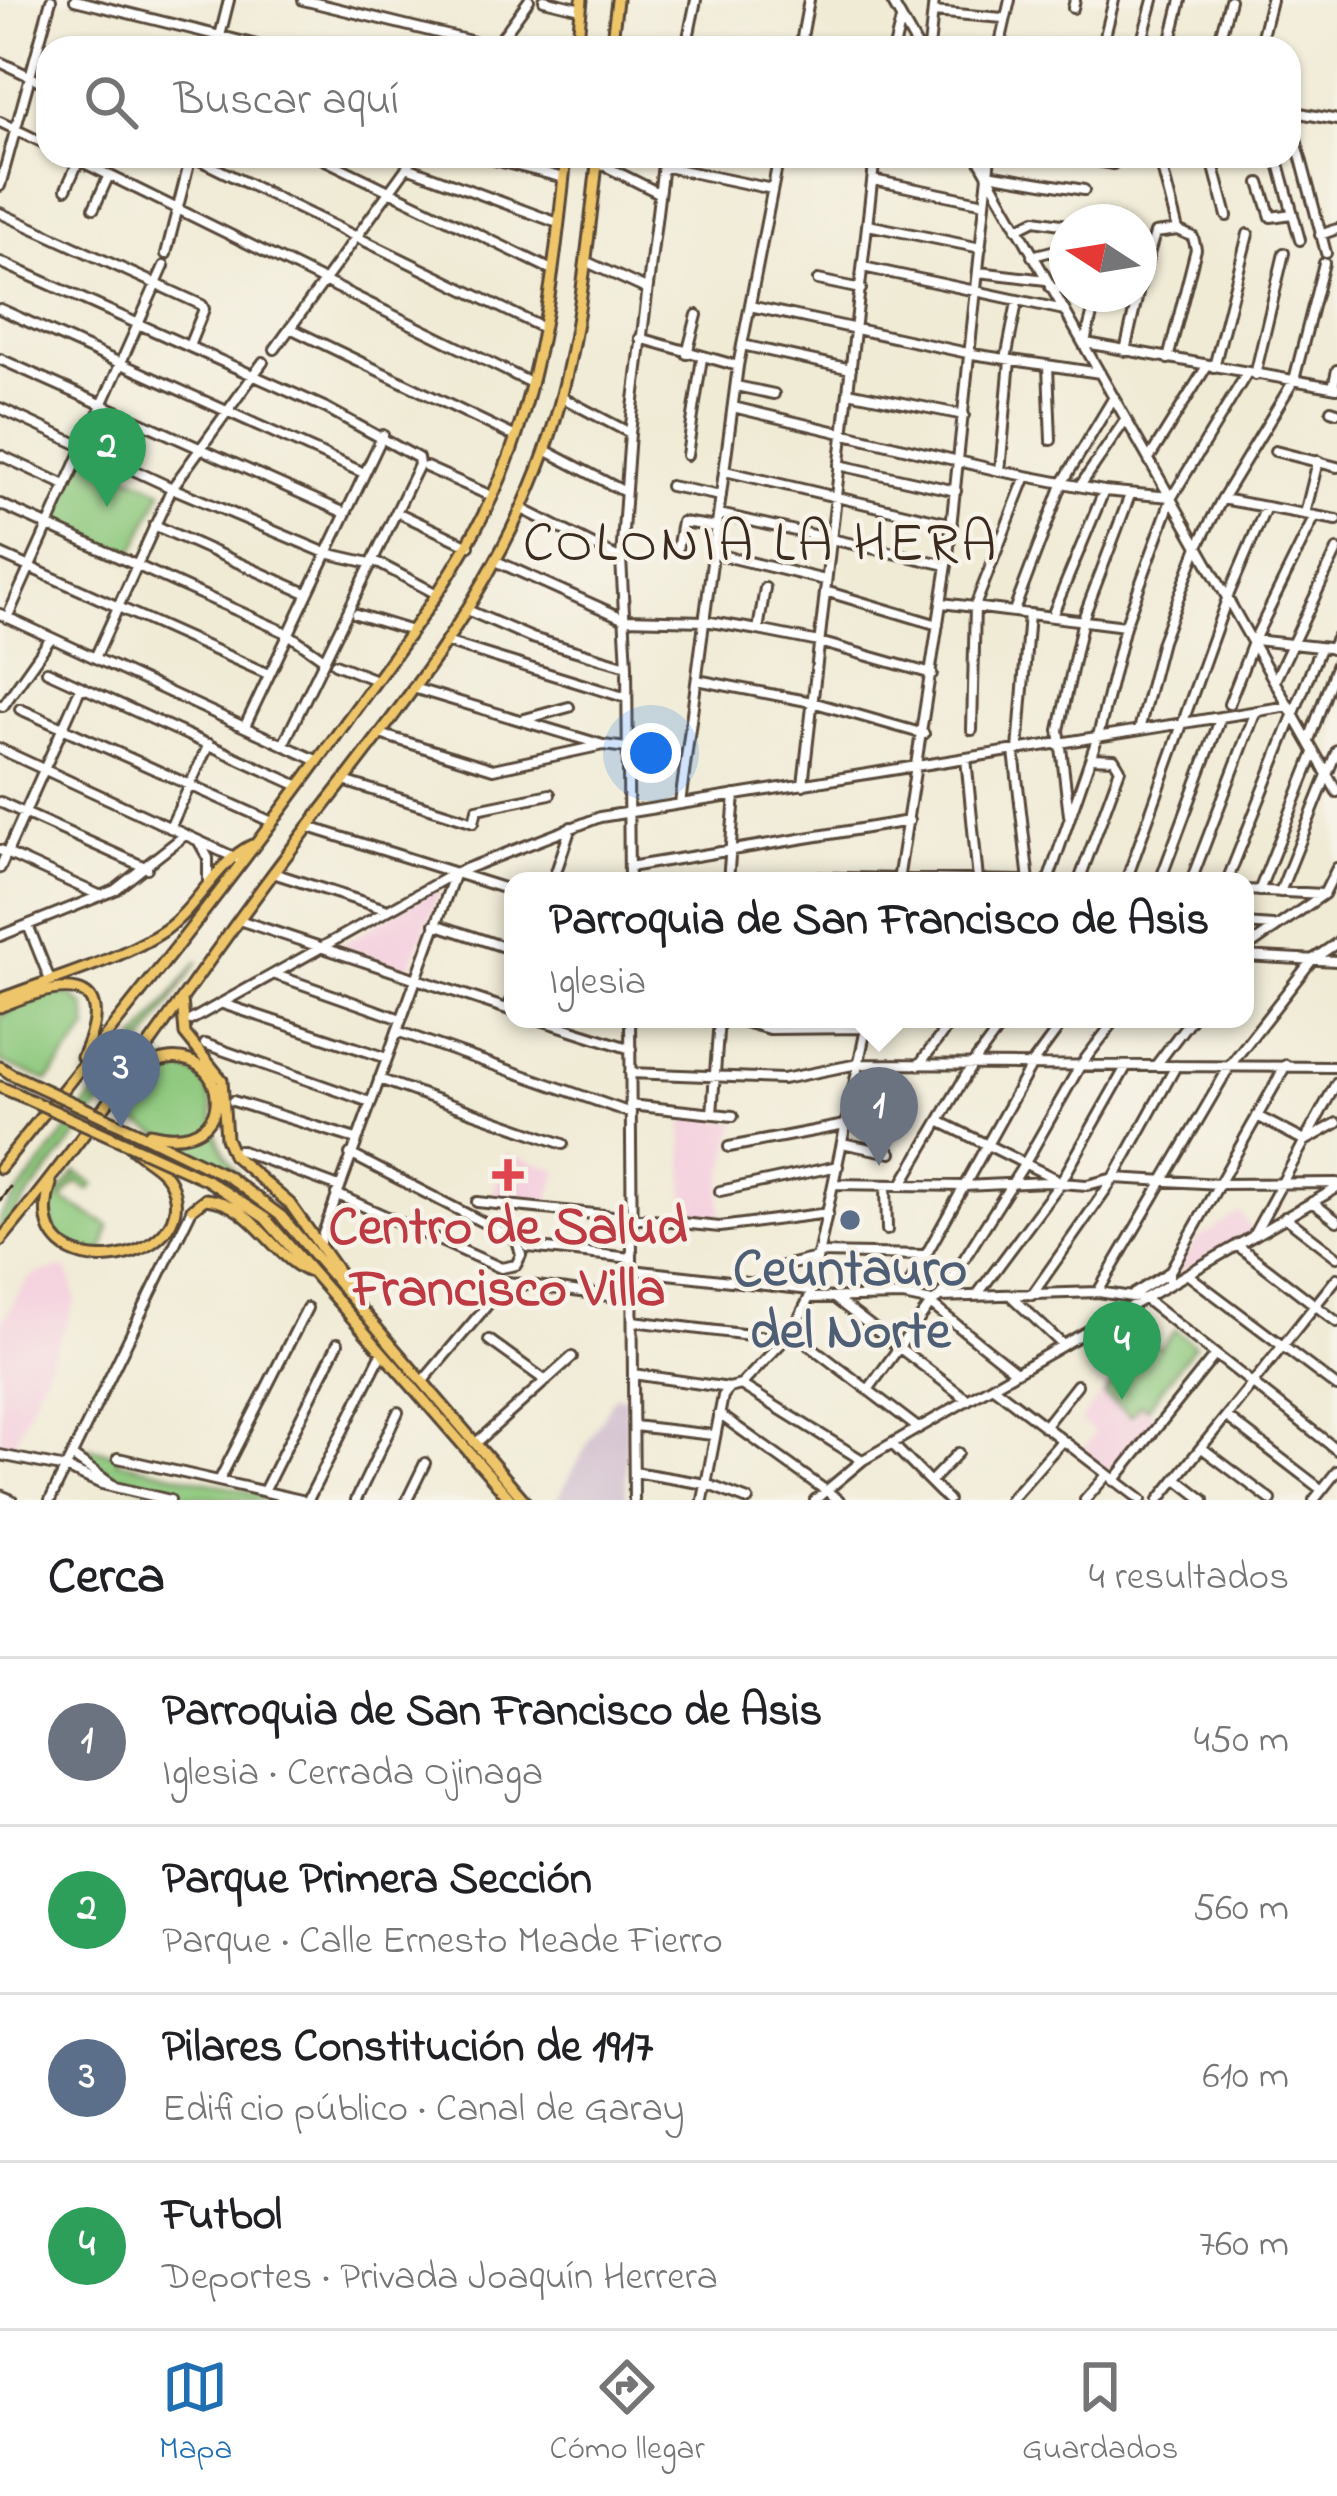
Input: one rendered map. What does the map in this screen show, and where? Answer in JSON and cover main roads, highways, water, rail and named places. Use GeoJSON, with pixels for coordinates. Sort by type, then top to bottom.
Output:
{"type":"FeatureCollection","features":[{"type":"Feature","properties":{"kind":"main road"},"geometry":{"type":"LineString","coordinates":[[612,36],[617,0]]}},
{"type":"Feature","properties":{"kind":"main road"},"geometry":{"type":"LineString","coordinates":[[578,36],[581,4]]}},
{"type":"Feature","properties":{"kind":"main road"},"geometry":{"type":"LineString","coordinates":[[0,1003],[153,938],[190,908],[257,843],[439,595],[469,546],[517,437],[543,328],[565,168]]}},
{"type":"Feature","properties":{"kind":"main road"},"geometry":{"type":"LineString","coordinates":[[0,1241],[126,1081],[182,994],[380,734],[497,562],[545,450],[561,397],[587,262],[596,168]]}},
{"type":"Feature","properties":{"kind":"main road"},"geometry":{"type":"LineString","coordinates":[[0,1168],[238,859]]}},
{"type":"Feature","properties":{"kind":"main road"},"geometry":{"type":"LineString","coordinates":[[0,1003],[50,988],[77,990],[90,1000],[96,1016],[79,1068]]}},
{"type":"Feature","properties":{"kind":"main road"},"geometry":{"type":"LineString","coordinates":[[182,994],[185,1034],[222,1080],[228,1146],[290,1204],[320,1242],[352,1298]]}},
{"type":"Feature","properties":{"kind":"main road"},"geometry":{"type":"LineString","coordinates":[[126,1081],[154,1062],[177,1058],[201,1067],[214,1086],[213,1113],[193,1136],[172,1139],[132,1130]]}},
{"type":"Feature","properties":{"kind":"main road"},"geometry":{"type":"LineString","coordinates":[[4,1070],[210,1167],[272,1208],[524,1500]]}},
{"type":"Feature","properties":{"kind":"main road"},"geometry":{"type":"LineString","coordinates":[[0,1090],[207,1180],[265,1218],[511,1500]]}},
{"type":"Feature","properties":{"kind":"main road"},"geometry":{"type":"LineString","coordinates":[[0,1157],[22,1141]]}},
{"type":"Feature","properties":{"kind":"main road"},"geometry":{"type":"LineString","coordinates":[[55,1174],[46,1221],[55,1240],[69,1250],[94,1258],[155,1244],[167,1229],[175,1203],[171,1184],[128,1144]]}},
{"type":"Feature","properties":{"kind":"main road"},"geometry":{"type":"LineString","coordinates":[[192,1209],[205,1199],[228,1204],[283,1257],[314,1273]]}},
{"type":"Feature","properties":{"kind":"railway"},"geometry":{"type":"LineString","coordinates":[[0,1200],[10,1187]]}},
{"type":"Feature","properties":{"kind":"place","name":"Parque Primera Sección"},"geometry":{"type":"Point","coordinates":[107,507]}},
{"type":"Feature","properties":{"kind":"place","name":"Pilares Constitución de 1917"},"geometry":{"type":"Point","coordinates":[121,1128]}},
{"type":"Feature","properties":{"kind":"place","name":"Parroquia de San Francisco de Asis"},"geometry":{"type":"Point","coordinates":[879,1166]}},
{"type":"Feature","properties":{"kind":"place","name":"Centro de Salud Francisco Villa"},"geometry":{"type":"Point","coordinates":[508,1175]}},
{"type":"Feature","properties":{"kind":"place","name":"Ceuntauro del Norte"},"geometry":{"type":"Point","coordinates":[850,1220]}},
{"type":"Feature","properties":{"kind":"place","name":"Futbol"},"geometry":{"type":"Point","coordinates":[1122,1400]}},
{"type":"Feature","properties":{"kind":"district","name":"COLONIA LA HERA"},"geometry":{"type":"Point","coordinates":[761,546]}}]}
